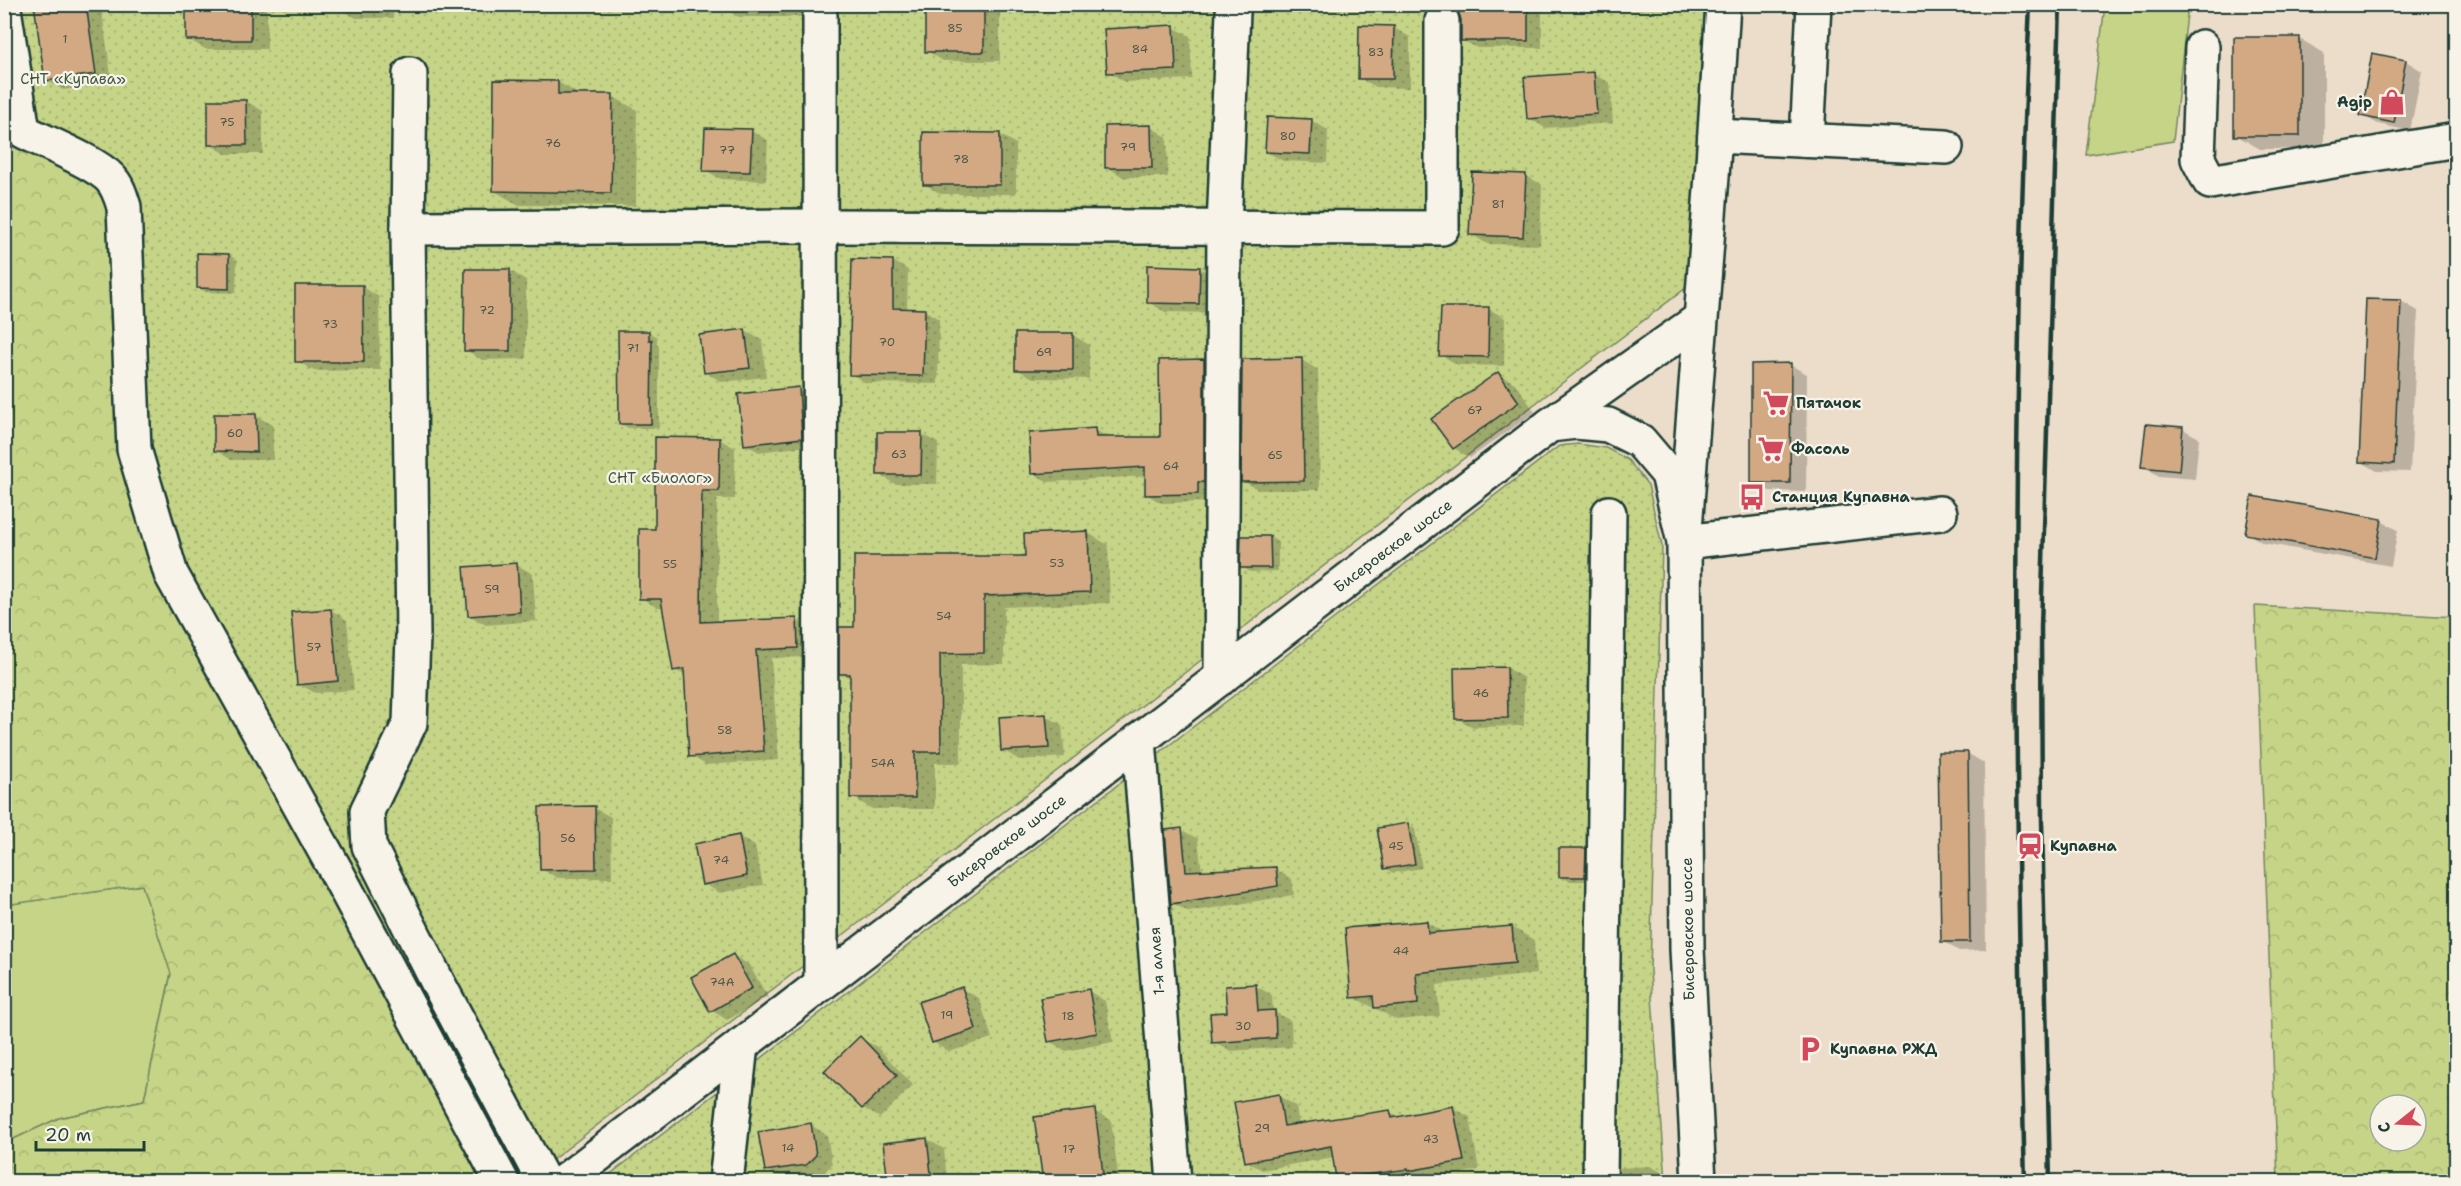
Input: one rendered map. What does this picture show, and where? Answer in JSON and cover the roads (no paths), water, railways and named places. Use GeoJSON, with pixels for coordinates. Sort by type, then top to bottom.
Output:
{"type":"FeatureCollection","features":[{"type":"Feature","properties":{"kind":"street"},"geometry":{"type":"LineString","coordinates":[[1723,4],[1684,542],[1940,513]]}},
{"type":"Feature","properties":{"kind":"street"},"geometry":{"type":"LineString","coordinates":[[1807,140],[1814,4]]}},
{"type":"Feature","properties":{"kind":"street"},"geometry":{"type":"LineString","coordinates":[[4,9],[23,131],[96,168],[110,178],[119,192],[124,207],[134,449],[171,574],[330,861],[502,1182]]}},
{"type":"Feature","properties":{"kind":"street"},"geometry":{"type":"LineString","coordinates":[[1221,678],[1224,227],[1233,12]]}},
{"type":"Feature","properties":{"kind":"street"},"geometry":{"type":"LineString","coordinates":[[820,15],[818,226],[821,984]]}},
{"type":"Feature","properties":{"kind":"street"},"geometry":{"type":"LineString","coordinates":[[408,228],[818,226],[1442,228],[1442,21]]}},
{"type":"Feature","properties":{"kind":"street"},"geometry":{"type":"LineString","coordinates":[[2202,46],[2198,159],[2210,182],[2457,140]]}},
{"type":"Feature","properties":{"kind":"street"},"geometry":{"type":"LineString","coordinates":[[410,74],[408,228],[412,636],[410,723],[366,811],[369,846],[438,983],[544,1182]]}},
{"type":"Feature","properties":{"kind":"street"},"geometry":{"type":"LineString","coordinates":[[1715,136],[1946,147]]}},
{"type":"Feature","properties":{"kind":"street"},"geometry":{"type":"LineString","coordinates":[[1550,425],[1700,319]]}},
{"type":"Feature","properties":{"kind":"street","name":"Бисеровское шоссе"},"geometry":{"type":"LineString","coordinates":[[563,1182],[1550,425],[1576,422],[1608,425],[1640,441],[1668,474],[1684,542],[1687,949],[1699,1182]]}},
{"type":"Feature","properties":{"kind":"street"},"geometry":{"type":"LineString","coordinates":[[1600,1182],[1609,513]]}},
{"type":"Feature","properties":{"kind":"street","name":"1-я аллея"},"geometry":{"type":"LineString","coordinates":[[1139,740],[1174,1182]]}},
{"type":"Feature","properties":{"kind":"street"},"geometry":{"type":"LineString","coordinates":[[726,1182],[741,1045]]}},
{"type":"Feature","properties":{"kind":"railway"},"geometry":{"type":"LineString","coordinates":[[2025,1182],[2018,887],[2016,593],[2020,298],[2030,4]]}},
{"type":"Feature","properties":{"kind":"railway"},"geometry":{"type":"LineString","coordinates":[[2050,1182],[2042,819],[2041,628],[2060,4]]}},
{"type":"Feature","properties":{"kind":"place","name":"Agip"},"geometry":{"type":"Point","coordinates":[2392,102]}},
{"type":"Feature","properties":{"kind":"place","name":"Пятачок"},"geometry":{"type":"Point","coordinates":[1776,403]}},
{"type":"Feature","properties":{"kind":"place","name":"Фасоль"},"geometry":{"type":"Point","coordinates":[1771,449]}},
{"type":"Feature","properties":{"kind":"place","name":"Станция Купавна"},"geometry":{"type":"Point","coordinates":[1752,497]}},
{"type":"Feature","properties":{"kind":"place","name":"Купавна"},"geometry":{"type":"Point","coordinates":[2030,846]}},
{"type":"Feature","properties":{"kind":"place","name":"Купавна РЖД"},"geometry":{"type":"Point","coordinates":[1810,1049]}},
{"type":"Feature","properties":{"kind":"park label","name":"СНТ «Купава»"},"geometry":{"type":"Point","coordinates":[73,79]}},
{"type":"Feature","properties":{"kind":"park label","name":"СНТ «Биолог»"},"geometry":{"type":"Point","coordinates":[660,478]}}]}
